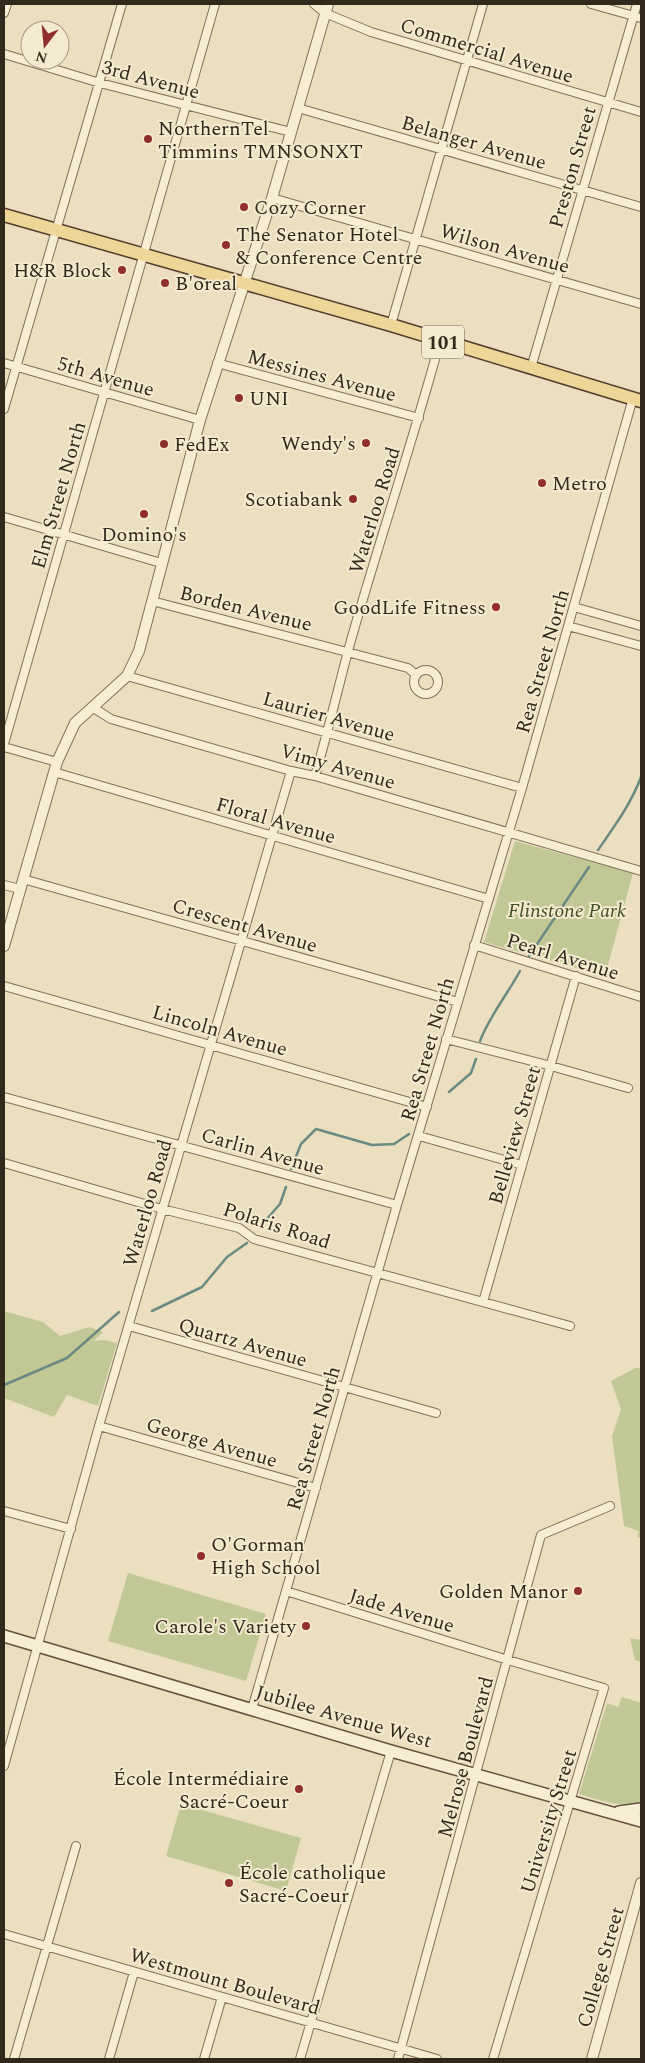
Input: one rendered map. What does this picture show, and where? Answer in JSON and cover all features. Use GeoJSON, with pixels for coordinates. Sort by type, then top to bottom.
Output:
{"type":"FeatureCollection","features":[{"type":"Feature","properties":{"kind":"main road","name":"101"},"geometry":{"type":"LineString","coordinates":[[4,215],[391,325],[637,399]]}},
{"type":"Feature","properties":{"kind":"main road","name":"Jubilee Avenue West"},"geometry":{"type":"LineString","coordinates":[[4,1636],[391,1751],[641,1821]]}},
{"type":"Feature","properties":{"kind":"main road"},"geometry":{"type":"LineString","coordinates":[[608,1812],[641,1809]]}},
{"type":"Feature","properties":{"kind":"street"},"geometry":{"type":"LineString","coordinates":[[4,13],[7,4]]}},
{"type":"Feature","properties":{"kind":"street"},"geometry":{"type":"LineString","coordinates":[[4,409],[122,4]]}},
{"type":"Feature","properties":{"kind":"street","name":"Elm Street North"},"geometry":{"type":"LineString","coordinates":[[4,746],[215,4]]}},
{"type":"Feature","properties":{"kind":"street","name":"Commercial Avenue"},"geometry":{"type":"LineString","coordinates":[[314,4],[327,8],[372,32],[466,62],[641,112]]}},
{"type":"Feature","properties":{"kind":"street"},"geometry":{"type":"LineString","coordinates":[[391,325],[483,4]]}},
{"type":"Feature","properties":{"kind":"street"},"geometry":{"type":"LineString","coordinates":[[591,4],[638,17]]}},
{"type":"Feature","properties":{"kind":"street","name":"Preston Street"},"geometry":{"type":"LineString","coordinates":[[531,368],[557,281],[581,190],[608,103],[638,17],[638,4]]}},
{"type":"Feature","properties":{"kind":"street"},"geometry":{"type":"LineString","coordinates":[[4,946],[57,762],[75,723],[127,676],[139,651],[200,420],[272,198],[327,8]]}},
{"type":"Feature","properties":{"kind":"street","name":"3rd Avenue"},"geometry":{"type":"LineString","coordinates":[[4,54],[100,83],[291,132]]}},
{"type":"Feature","properties":{"kind":"street","name":"Belanger Avenue"},"geometry":{"type":"LineString","coordinates":[[298,108],[641,208]]}},
{"type":"Feature","properties":{"kind":"street","name":"Wilson Avenue"},"geometry":{"type":"LineString","coordinates":[[272,198],[641,304]]}},
{"type":"Feature","properties":{"kind":"street","name":"Waterloo Road"},"geometry":{"type":"LineString","coordinates":[[315,776],[348,651],[419,418],[440,341]]}},
{"type":"Feature","properties":{"kind":"street","name":"5th Avenue"},"geometry":{"type":"LineString","coordinates":[[4,363],[200,420]]}},
{"type":"Feature","properties":{"kind":"street","name":"Messines Avenue"},"geometry":{"type":"LineString","coordinates":[[217,363],[419,418]]}},
{"type":"Feature","properties":{"kind":"street","name":"Rea Street North"},"geometry":{"type":"LineString","coordinates":[[252,1709],[397,1205],[637,399]]}},
{"type":"Feature","properties":{"kind":"street"},"geometry":{"type":"LineString","coordinates":[[4,517],[161,563]]}},
{"type":"Feature","properties":{"kind":"street","name":"Borden Avenue"},"geometry":{"type":"LineString","coordinates":[[152,601],[348,651],[408,668],[416,675]]}},
{"type":"Feature","properties":{"kind":"street"},"geometry":{"type":"LineString","coordinates":[[574,607],[641,626]]}},
{"type":"Feature","properties":{"kind":"street"},"geometry":{"type":"LineString","coordinates":[[568,626],[641,646]]}},
{"type":"Feature","properties":{"kind":"street","name":"Laurier Avenue"},"geometry":{"type":"LineString","coordinates":[[127,676],[522,788]]}},
{"type":"Feature","properties":{"kind":"street","name":"Vimy Avenue"},"geometry":{"type":"LineString","coordinates":[[92,707],[111,719],[641,871]]}},
{"type":"Feature","properties":{"kind":"street"},"geometry":{"type":"LineString","coordinates":[[4,746],[57,762]]}},
{"type":"Feature","properties":{"kind":"street","name":"Waterloo Road"},"geometry":{"type":"LineString","coordinates":[[4,1766],[180,1145],[242,942],[291,771]]}},
{"type":"Feature","properties":{"kind":"street","name":"Floral Avenue"},"geometry":{"type":"LineString","coordinates":[[54,772],[489,898]]}},
{"type":"Feature","properties":{"kind":"street","name":"Crescent Avenue"},"geometry":{"type":"LineString","coordinates":[[4,885],[21,884],[242,942],[458,1002]]}},
{"type":"Feature","properties":{"kind":"street","name":"Pearl Avenue"},"geometry":{"type":"LineString","coordinates":[[474,945],[641,997]]}},
{"type":"Feature","properties":{"kind":"street","name":"Belleview Street"},"geometry":{"type":"LineString","coordinates":[[483,1302],[576,976]]}},
{"type":"Feature","properties":{"kind":"street","name":"Lincoln Avenue"},"geometry":{"type":"LineString","coordinates":[[4,986],[427,1107]]}},
{"type":"Feature","properties":{"kind":"street"},"geometry":{"type":"LineString","coordinates":[[446,1039],[628,1088]]}},
{"type":"Feature","properties":{"kind":"street","name":"Carlin Avenue"},"geometry":{"type":"LineString","coordinates":[[4,1096],[397,1205]]}},
{"type":"Feature","properties":{"kind":"street"},"geometry":{"type":"LineString","coordinates":[[419,1136],[522,1165]]}},
{"type":"Feature","properties":{"kind":"street","name":"Polaris Road"},"geometry":{"type":"LineString","coordinates":[[4,1163],[162,1209],[239,1228],[254,1239],[570,1326]]}},
{"type":"Feature","properties":{"kind":"street","name":"Quartz Avenue"},"geometry":{"type":"LineString","coordinates":[[129,1326],[436,1412]]}},
{"type":"Feature","properties":{"kind":"street","name":"George Avenue"},"geometry":{"type":"LineString","coordinates":[[99,1426],[316,1488]]}},
{"type":"Feature","properties":{"kind":"street","name":"Melrose Boulevard"},"geometry":{"type":"LineString","coordinates":[[398,2059],[508,1660],[540,1535],[610,1506]]}},
{"type":"Feature","properties":{"kind":"street"},"geometry":{"type":"LineString","coordinates":[[4,1511],[71,1529]]}},
{"type":"Feature","properties":{"kind":"street","name":"Jade Avenue"},"geometry":{"type":"LineString","coordinates":[[286,1591],[508,1660]]}},
{"type":"Feature","properties":{"kind":"street","name":"University Street"},"geometry":{"type":"LineString","coordinates":[[493,2059],[604,1688],[508,1660]]}},
{"type":"Feature","properties":{"kind":"street"},"geometry":{"type":"LineString","coordinates":[[300,2059],[391,1751]]}},
{"type":"Feature","properties":{"kind":"street"},"geometry":{"type":"LineString","coordinates":[[14,2059],[76,1846]]}},
{"type":"Feature","properties":{"kind":"street","name":"College Street"},"geometry":{"type":"LineString","coordinates":[[592,2059],[641,1884]]}},
{"type":"Feature","properties":{"kind":"street","name":"Westmount Boulevard"},"geometry":{"type":"LineString","coordinates":[[4,1934],[437,2059]]}},
{"type":"Feature","properties":{"kind":"street"},"geometry":{"type":"LineString","coordinates":[[109,2059],[134,1972]]}},
{"type":"Feature","properties":{"kind":"street"},"geometry":{"type":"LineString","coordinates":[[204,2059],[222,1997]]}},
{"type":"Feature","properties":{"kind":"green space","name":"Flinstone Park"},"geometry":{"type":"Polygon","coordinates":[[[515,841],[633,873],[605,976],[484,942],[515,841]]]}},
{"type":"Feature","properties":{"kind":"green space"},"geometry":{"type":"Polygon","coordinates":[[[4,1311],[43,1322],[60,1336],[89,1327],[103,1332],[94,1341],[105,1340],[117,1343],[98,1406],[67,1395],[54,1417],[4,1398],[4,1311]]]}},
{"type":"Feature","properties":{"kind":"green space"},"geometry":{"type":"Polygon","coordinates":[[[635,1368],[641,1368],[641,1538],[637,1537],[639,1531],[624,1526],[612,1436],[621,1409],[611,1381],[635,1368]]]}},
{"type":"Feature","properties":{"kind":"green space"},"geometry":{"type":"Polygon","coordinates":[[[128,1573],[266,1614],[246,1681],[108,1641],[128,1573]]]}},
{"type":"Feature","properties":{"kind":"green space"},"geometry":{"type":"Polygon","coordinates":[[[630,1638],[641,1640],[641,1662],[635,1660],[630,1638]]]}},
{"type":"Feature","properties":{"kind":"green space"},"geometry":{"type":"Polygon","coordinates":[[[622,1697],[641,1703],[641,1801],[628,1805],[610,1803],[579,1794],[607,1703],[618,1707],[622,1697]]]}},
{"type":"Feature","properties":{"kind":"green space"},"geometry":{"type":"Polygon","coordinates":[[[181,1804],[301,1838],[286,1891],[166,1856],[181,1804]]]}},
{"type":"Feature","properties":{"kind":"waterway"},"geometry":{"type":"LineString","coordinates":[[598,850],[627,806],[641,777]]}},
{"type":"Feature","properties":{"kind":"waterway"},"geometry":{"type":"LineString","coordinates":[[529,956],[589,867]]}},
{"type":"Feature","properties":{"kind":"waterway"},"geometry":{"type":"LineString","coordinates":[[480,1041],[489,1022],[520,971]]}},
{"type":"Feature","properties":{"kind":"waterway"},"geometry":{"type":"LineString","coordinates":[[449,1092],[471,1073],[476,1059]]}},
{"type":"Feature","properties":{"kind":"waterway"},"geometry":{"type":"LineString","coordinates":[[291,1169],[301,1144],[316,1129],[372,1145],[394,1144],[409,1134]]}},
{"type":"Feature","properties":{"kind":"waterway"},"geometry":{"type":"LineString","coordinates":[[260,1227],[280,1204],[286,1187]]}},
{"type":"Feature","properties":{"kind":"waterway"},"geometry":{"type":"LineString","coordinates":[[152,1311],[202,1287],[227,1257],[247,1243]]}},
{"type":"Feature","properties":{"kind":"waterway"},"geometry":{"type":"LineString","coordinates":[[4,1385],[67,1358],[119,1312]]}},
{"type":"Feature","properties":{"kind":"place","name":"NorthernTel Timmins TMNSONXT"},"geometry":{"type":"Point","coordinates":[148,139]}},
{"type":"Feature","properties":{"kind":"place","name":"Cozy Corner"},"geometry":{"type":"Point","coordinates":[244,207]}},
{"type":"Feature","properties":{"kind":"place","name":"The Senator Hotel & Conference Centre"},"geometry":{"type":"Point","coordinates":[226,245]}},
{"type":"Feature","properties":{"kind":"place","name":"H&R Block"},"geometry":{"type":"Point","coordinates":[122,270]}},
{"type":"Feature","properties":{"kind":"place","name":"B'oreal"},"geometry":{"type":"Point","coordinates":[165,283]}},
{"type":"Feature","properties":{"kind":"place","name":"UNI"},"geometry":{"type":"Point","coordinates":[239,398]}},
{"type":"Feature","properties":{"kind":"place","name":"Wendy's"},"geometry":{"type":"Point","coordinates":[366,443]}},
{"type":"Feature","properties":{"kind":"place","name":"FedEx"},"geometry":{"type":"Point","coordinates":[164,444]}},
{"type":"Feature","properties":{"kind":"place","name":"Metro"},"geometry":{"type":"Point","coordinates":[542,483]}},
{"type":"Feature","properties":{"kind":"place","name":"Scotiabank"},"geometry":{"type":"Point","coordinates":[353,499]}},
{"type":"Feature","properties":{"kind":"place","name":"Domino's"},"geometry":{"type":"Point","coordinates":[144,514]}},
{"type":"Feature","properties":{"kind":"place","name":"GoodLife Fitness"},"geometry":{"type":"Point","coordinates":[496,607]}},
{"type":"Feature","properties":{"kind":"place","name":"O'Gorman High School"},"geometry":{"type":"Point","coordinates":[201,1556]}},
{"type":"Feature","properties":{"kind":"place","name":"Golden Manor"},"geometry":{"type":"Point","coordinates":[578,1591]}},
{"type":"Feature","properties":{"kind":"place","name":"Carole's Variety"},"geometry":{"type":"Point","coordinates":[306,1626]}},
{"type":"Feature","properties":{"kind":"place","name":"École Intermédiaire Sacré-Coeur"},"geometry":{"type":"Point","coordinates":[299,1789]}},
{"type":"Feature","properties":{"kind":"place","name":"École catholique Sacré-Coeur"},"geometry":{"type":"Point","coordinates":[229,1883]}}]}
